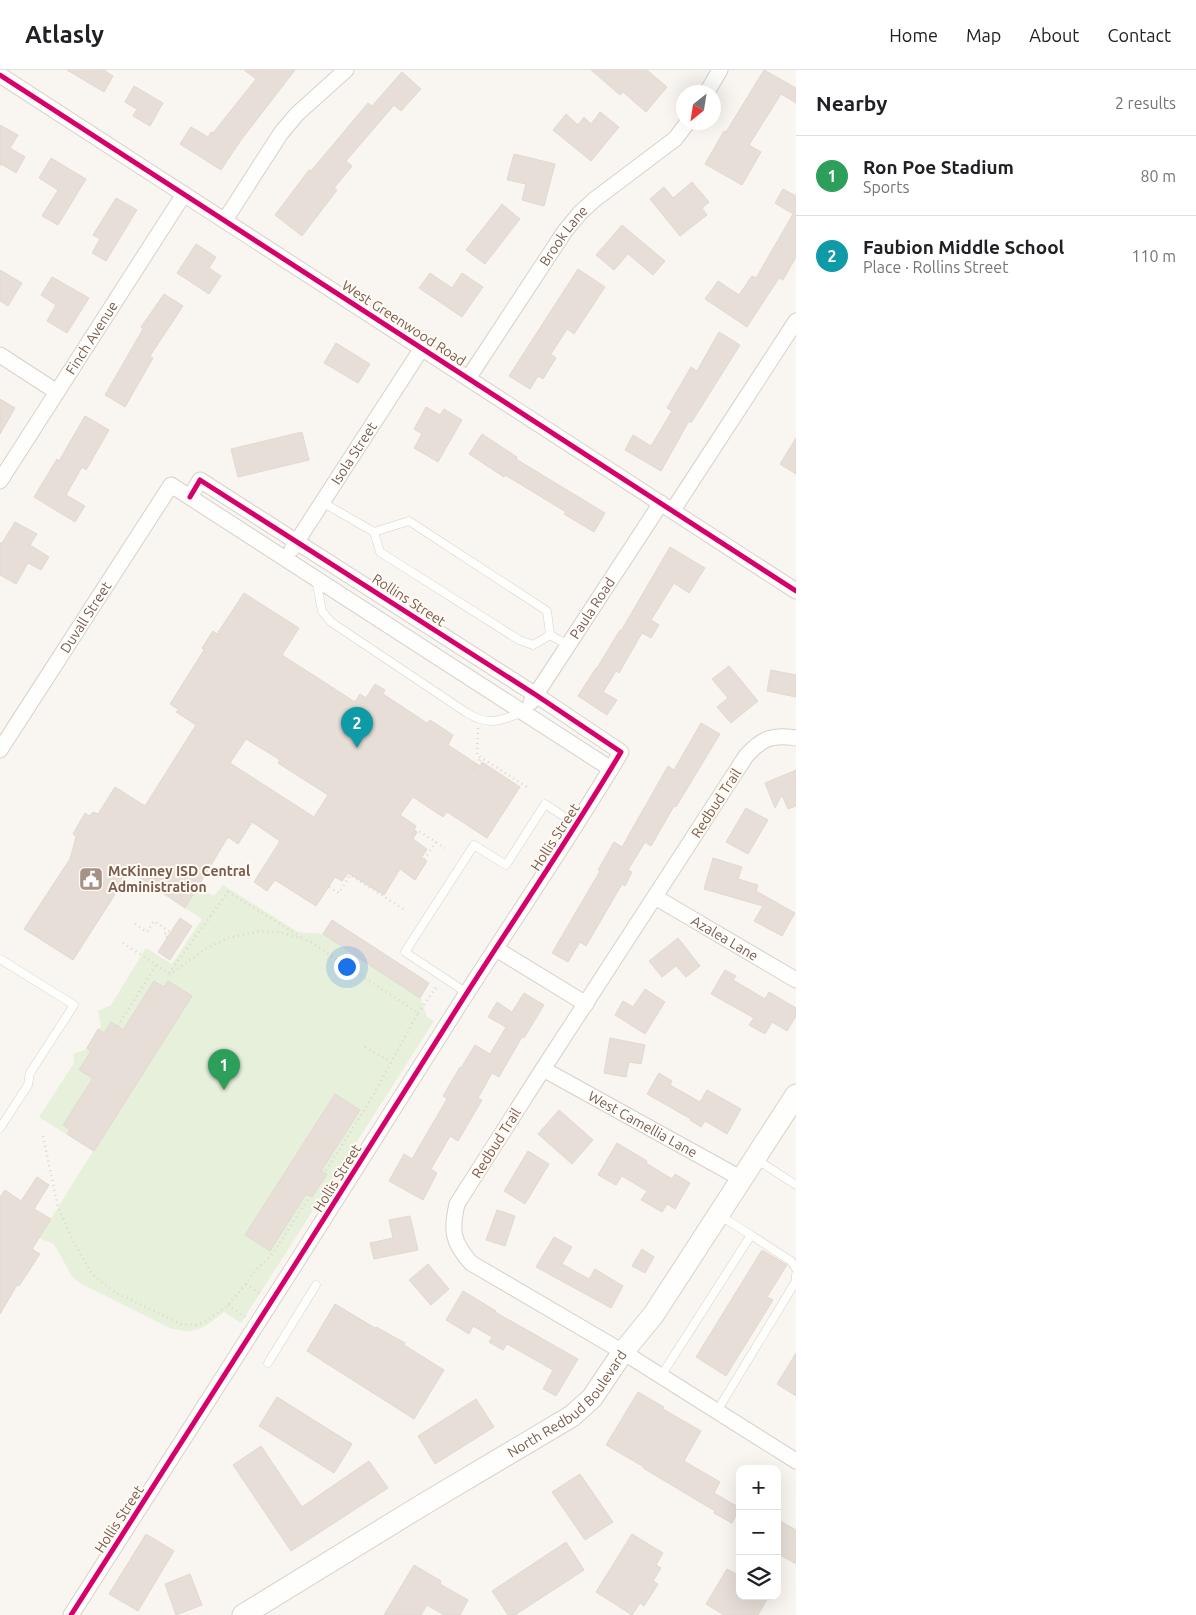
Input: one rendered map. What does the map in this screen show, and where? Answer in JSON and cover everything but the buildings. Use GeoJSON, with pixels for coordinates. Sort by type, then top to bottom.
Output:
{"type":"FeatureCollection","features":[{"type":"Feature","properties":{"kind":"street"},"geometry":{"type":"LineString","coordinates":[[225,220],[280,133],[297,114],[346,70]]}},
{"type":"Feature","properties":{"kind":"street"},"geometry":{"type":"LineString","coordinates":[[711,85],[720,70]]}},
{"type":"Feature","properties":{"kind":"street","name":"West Greenwood Road"},"geometry":{"type":"LineString","coordinates":[[0,75],[469,377],[796,591]]}},
{"type":"Feature","properties":{"kind":"street","name":"Brook Lane"},"geometry":{"type":"LineString","coordinates":[[469,377],[565,231],[580,213],[594,200],[675,139],[682,130]]}},
{"type":"Feature","properties":{"kind":"street","name":"Finch Avenue"},"geometry":{"type":"LineString","coordinates":[[0,481],[184,194]]}},
{"type":"Feature","properties":{"kind":"street","name":"Paula Road"},"geometry":{"type":"LineString","coordinates":[[524,712],[568,645],[794,328]]}},
{"type":"Feature","properties":{"kind":"street","name":"Isola Street"},"geometry":{"type":"LineString","coordinates":[[286,558],[422,348]]}},
{"type":"Feature","properties":{"kind":"street"},"geometry":{"type":"LineString","coordinates":[[0,355],[57,392]]}},
{"type":"Feature","properties":{"kind":"street","name":"Rollins Street"},"geometry":{"type":"LineString","coordinates":[[190,497],[200,480],[536,695],[621,752]]}},
{"type":"Feature","properties":{"kind":"street","name":"Duvall Street"},"geometry":{"type":"LineString","coordinates":[[0,750],[171,485],[190,497]]}},
{"type":"Feature","properties":{"kind":"street"},"geometry":{"type":"LineString","coordinates":[[190,497],[611,769]]}},
{"type":"Feature","properties":{"kind":"street","name":"Redbud Trail"},"geometry":{"type":"LineString","coordinates":[[796,738],[784,736],[769,738],[756,744],[746,756],[542,1069],[457,1204],[453,1229],[455,1242],[471,1263],[623,1352],[796,1461]]}},
{"type":"Feature","properties":{"kind":"street","name":"Hollis Street"},"geometry":{"type":"LineString","coordinates":[[74,1614],[621,752]]}},
{"type":"Feature","properties":{"kind":"street","name":"Azalea Lane"},"geometry":{"type":"LineString","coordinates":[[655,897],[796,980]]}},
{"type":"Feature","properties":{"kind":"street"},"geometry":{"type":"LineString","coordinates":[[496,949],[586,1004]]}},
{"type":"Feature","properties":{"kind":"street","name":"West Camellia Lane"},"geometry":{"type":"LineString","coordinates":[[542,1069],[742,1179]]}},
{"type":"Feature","properties":{"kind":"street","name":"North Redbud Boulevard"},"geometry":{"type":"LineString","coordinates":[[244,1615],[424,1504],[572,1416],[592,1398],[623,1352],[654,1314],[796,1094]]}},
{"type":"Feature","properties":{"kind":"lane"},"geometry":{"type":"LineString","coordinates":[[322,502],[374,532],[380,552],[519,640],[533,645],[550,635]]}},
{"type":"Feature","properties":{"kind":"lane"},"geometry":{"type":"LineString","coordinates":[[374,532],[409,521],[546,611],[550,635]]}},
{"type":"Feature","properties":{"kind":"lane"},"geometry":{"type":"LineString","coordinates":[[315,577],[322,611],[331,622],[467,713],[478,719],[491,722],[524,712]]}},
{"type":"Feature","properties":{"kind":"lane"},"geometry":{"type":"LineString","coordinates":[[550,635],[568,645]]}},
{"type":"Feature","properties":{"kind":"lane"},"geometry":{"type":"LineString","coordinates":[[467,993],[405,952],[474,845],[506,865],[545,804],[577,824]]}},
{"type":"Feature","properties":{"kind":"lane"},"geometry":{"type":"LineString","coordinates":[[0,958],[74,1005],[30,1073],[28,1085],[0,1128]]}},
{"type":"Feature","properties":{"kind":"lane"},"geometry":{"type":"LineString","coordinates":[[755,1159],[796,1185]]}},
{"type":"Feature","properties":{"kind":"lane"},"geometry":{"type":"LineString","coordinates":[[719,1215],[792,1262],[796,1269]]}},
{"type":"Feature","properties":{"kind":"lane"},"geometry":{"type":"LineString","coordinates":[[661,1376],[751,1235]]}},
{"type":"Feature","properties":{"kind":"lane"},"geometry":{"type":"LineString","coordinates":[[717,1411],[796,1281],[796,1275]]}},
{"type":"Feature","properties":{"kind":"lane"},"geometry":{"type":"LineString","coordinates":[[268,1363],[316,1285]]}},
{"type":"Feature","properties":{"kind":"path"},"geometry":{"type":"LineString","coordinates":[[478,727],[477,756],[530,789]]}},
{"type":"Feature","properties":{"kind":"path"},"geometry":{"type":"LineString","coordinates":[[474,769],[481,758]]}},
{"type":"Feature","properties":{"kind":"path"},"geometry":{"type":"LineString","coordinates":[[412,833],[414,834],[417,830],[445,848]]}},
{"type":"Feature","properties":{"kind":"path"},"geometry":{"type":"LineString","coordinates":[[424,860],[436,842]]}},
{"type":"Feature","properties":{"kind":"path"},"geometry":{"type":"LineString","coordinates":[[329,887],[339,893],[350,876],[405,910]]}},
{"type":"Feature","properties":{"kind":"path"},"geometry":{"type":"LineString","coordinates":[[169,973],[228,892],[309,941],[418,1013]]}},
{"type":"Feature","properties":{"kind":"path"},"geometry":{"type":"LineString","coordinates":[[135,924],[147,932],[154,921],[169,931],[164,935],[167,937]]}},
{"type":"Feature","properties":{"kind":"path"},"geometry":{"type":"LineString","coordinates":[[123,943],[170,974],[217,943],[245,933],[259,931],[280,932],[309,941]]}},
{"type":"Feature","properties":{"kind":"path"},"geometry":{"type":"LineString","coordinates":[[118,1026],[156,965]]}},
{"type":"Feature","properties":{"kind":"path"},"geometry":{"type":"LineString","coordinates":[[324,1172],[370,1101],[440,975]]}},
{"type":"Feature","properties":{"kind":"path"},"geometry":{"type":"LineString","coordinates":[[365,1047],[391,1062]]}},
{"type":"Feature","properties":{"kind":"path"},"geometry":{"type":"LineString","coordinates":[[42,1136],[58,1207],[74,1243],[96,1278],[116,1294],[180,1324],[196,1325],[205,1322],[228,1305],[252,1274],[273,1253],[310,1196]]}},
{"type":"Feature","properties":{"kind":"path"},"geometry":{"type":"LineString","coordinates":[[228,1305],[257,1324]]}},
{"type":"Feature","properties":{"kind":"green space"},"geometry":{"type":"Polygon","coordinates":[[[223,885],[298,932],[323,934],[420,997],[427,1017],[434,1021],[241,1323],[224,1312],[199,1329],[186,1331],[170,1328],[82,1284],[73,1278],[54,1244],[39,1238],[93,1151],[39,1117],[74,1063],[73,1054],[85,1050],[101,1026],[98,1011],[111,1005],[146,948],[172,964],[202,919],[185,908],[198,887],[214,896],[223,885]]]}},
{"type":"Feature","properties":{"kind":"cycle path"},"geometry":{"type":"LineString","coordinates":[[0,75],[796,591]]}},
{"type":"Feature","properties":{"kind":"cycle path"},"geometry":{"type":"LineString","coordinates":[[71,1615],[621,752],[536,695],[200,480],[190,497]]}},
{"type":"Feature","properties":{"kind":"place","name":"Faubion Middle School"},"geometry":{"type":"Point","coordinates":[357,748]}},
{"type":"Feature","properties":{"kind":"place","name":"McKinney ISD Central Administration"},"geometry":{"type":"Point","coordinates":[91,879]}},
{"type":"Feature","properties":{"kind":"place","name":"Ron Poe Stadium"},"geometry":{"type":"Point","coordinates":[224,1090]}}]}
